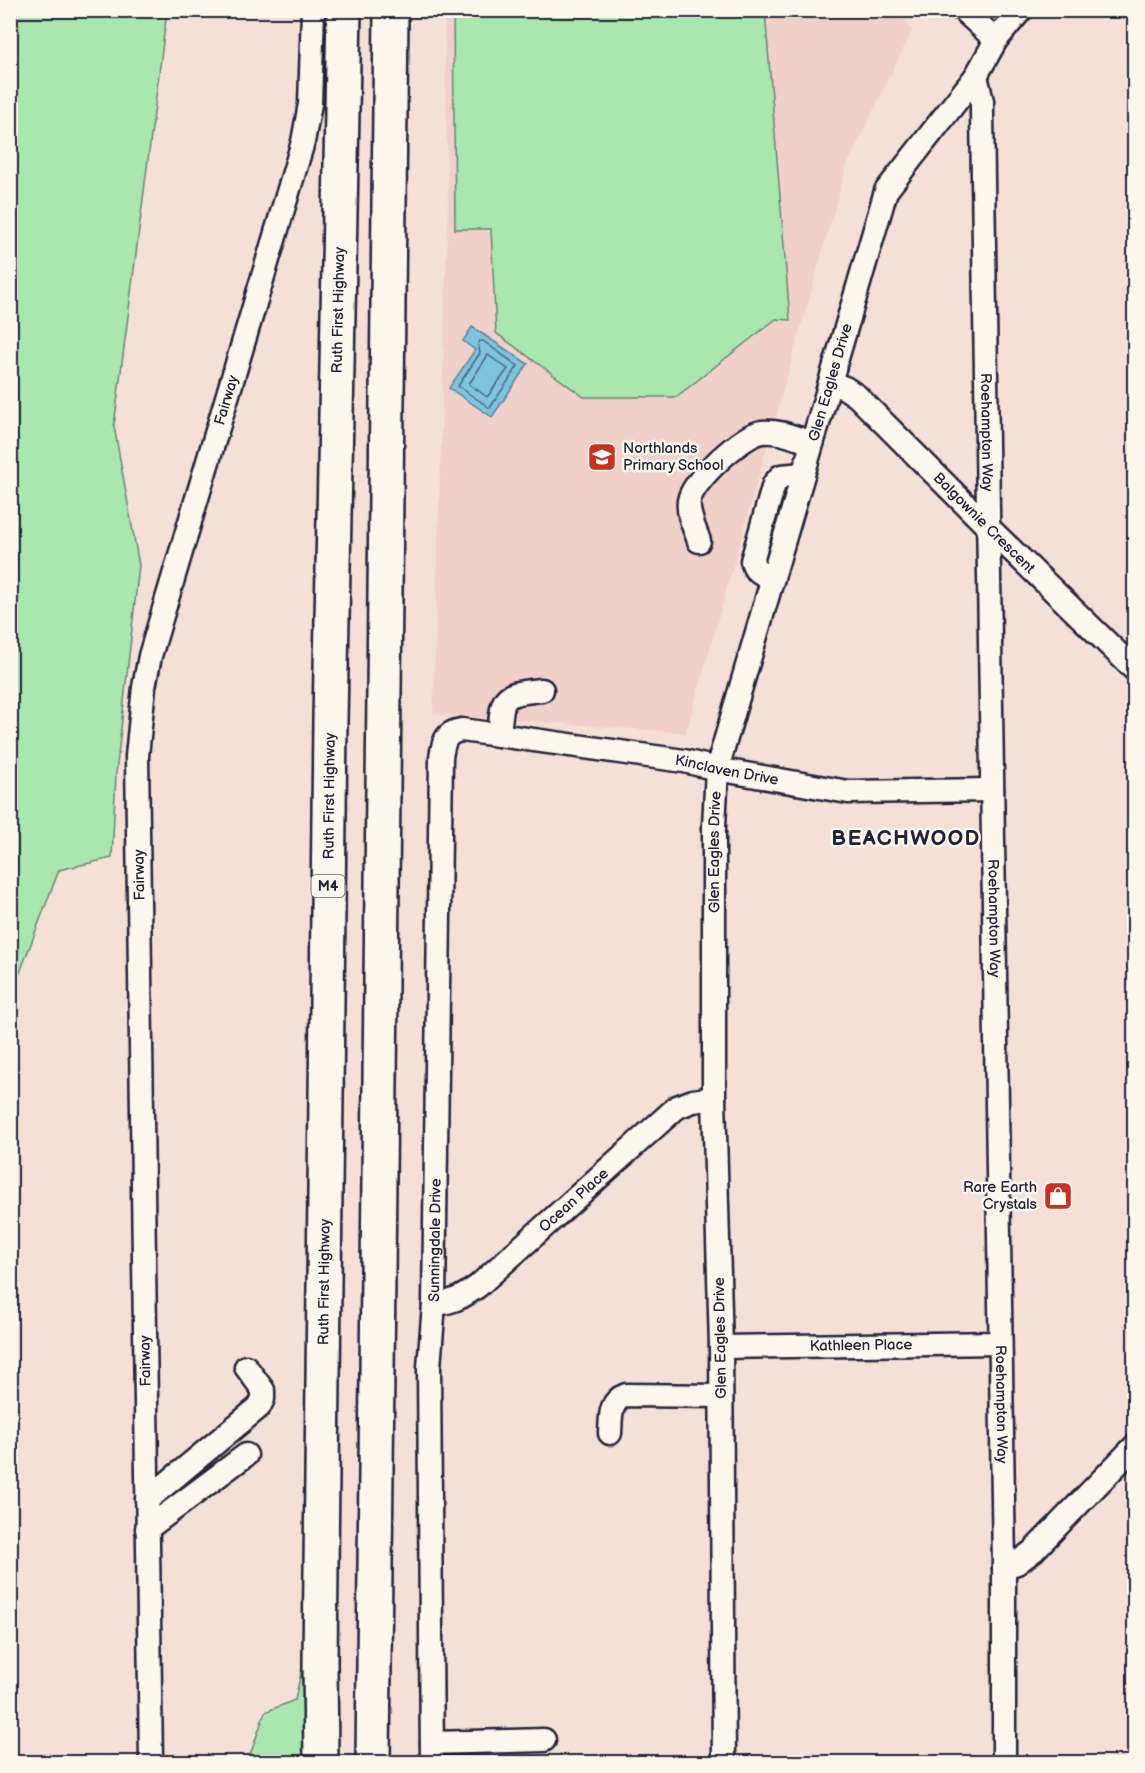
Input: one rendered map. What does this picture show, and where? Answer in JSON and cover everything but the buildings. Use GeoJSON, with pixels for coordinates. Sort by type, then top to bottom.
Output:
{"type":"FeatureCollection","features":[{"type":"Feature","properties":{"kind":"highway","name":"Ruth First Highway"},"geometry":{"type":"LineString","coordinates":[[321,1762],[330,708],[344,10]]}},
{"type":"Feature","properties":{"kind":"highway"},"geometry":{"type":"LineString","coordinates":[[373,1762],[391,10]]}},
{"type":"Feature","properties":{"kind":"street","name":"Fairway"},"geometry":{"type":"LineString","coordinates":[[151,1762],[137,756],[150,656],[303,142],[310,104],[313,10]]}},
{"type":"Feature","properties":{"kind":"street"},"geometry":{"type":"LineString","coordinates":[[963,10],[996,40]]}},
{"type":"Feature","properties":{"kind":"street","name":"Glen Eagles Drive"},"geometry":{"type":"LineString","coordinates":[[724,1762],[722,1396],[714,1098],[714,826],[717,769],[886,191],[976,76],[996,40],[1021,10]]}},
{"type":"Feature","properties":{"kind":"street","name":"Roehampton Way"},"geometry":{"type":"LineString","coordinates":[[976,76],[982,101],[1004,1567],[1004,1762]]}},
{"type":"Feature","properties":{"kind":"street"},"geometry":{"type":"LineString","coordinates":[[952,105],[971,106],[982,113]]}},
{"type":"Feature","properties":{"kind":"street","name":"Balgownie Crescent"},"geometry":{"type":"LineString","coordinates":[[830,383],[858,396],[1134,669]]}},
{"type":"Feature","properties":{"kind":"street"},"geometry":{"type":"LineString","coordinates":[[699,542],[689,508],[692,494],[705,476],[729,451],[747,437],[762,432],[780,433],[812,443]]}},
{"type":"Feature","properties":{"kind":"street"},"geometry":{"type":"LineString","coordinates":[[499,735],[503,701],[518,692],[542,690]]}},
{"type":"Feature","properties":{"kind":"street","name":"Kinclaven Drive"},"geometry":{"type":"LineString","coordinates":[[462,730],[684,761],[848,792],[992,790]]}},
{"type":"Feature","properties":{"kind":"street","name":"Sunningdale Drive"},"geometry":{"type":"LineString","coordinates":[[432,1753],[429,1367],[434,1304],[441,758],[442,744],[447,735],[453,731],[462,730]]}},
{"type":"Feature","properties":{"kind":"street","name":"Ocean Place"},"geometry":{"type":"LineString","coordinates":[[434,1304],[449,1303],[463,1297],[478,1286],[677,1107],[693,1101],[714,1098]]}},
{"type":"Feature","properties":{"kind":"street","name":"Kathleen Place"},"geometry":{"type":"LineString","coordinates":[[721,1347],[1000,1343]]}},
{"type":"Feature","properties":{"kind":"street"},"geometry":{"type":"LineString","coordinates":[[147,1500],[259,1407],[264,1390],[246,1367]]}},
{"type":"Feature","properties":{"kind":"street"},"geometry":{"type":"LineString","coordinates":[[609,1433],[612,1408],[619,1397],[626,1395],[722,1396]]}},
{"type":"Feature","properties":{"kind":"street"},"geometry":{"type":"LineString","coordinates":[[1004,1567],[1017,1563],[1033,1551],[1134,1447]]}},
{"type":"Feature","properties":{"kind":"street"},"geometry":{"type":"LineString","coordinates":[[147,1529],[246,1455]]}},
{"type":"Feature","properties":{"kind":"street"},"geometry":{"type":"LineString","coordinates":[[432,1753],[544,1740]]}},
{"type":"Feature","properties":{"kind":"shaded area","name":"Northlands Primary School"},"geometry":{"type":"Polygon","coordinates":[[[444,11],[898,11],[912,31],[847,165],[686,733],[433,714],[448,201],[444,11]]]}},
{"type":"Feature","properties":{"kind":"green space"},"geometry":{"type":"Polygon","coordinates":[[[11,10],[167,11],[114,426],[139,565],[116,774],[112,858],[59,870],[11,996],[11,10]]]}},
{"type":"Feature","properties":{"kind":"green space"},"geometry":{"type":"Polygon","coordinates":[[[453,11],[765,11],[790,320],[776,319],[676,397],[584,397],[496,333],[491,229],[455,229],[453,11]]]}},
{"type":"Feature","properties":{"kind":"green space"},"geometry":{"type":"Polygon","coordinates":[[[308,1640],[308,1762],[246,1762],[265,1712],[295,1700],[308,1640]]]}},
{"type":"Feature","properties":{"kind":"water"},"geometry":{"type":"Polygon","coordinates":[[[472,327],[528,364],[492,417],[449,388],[475,350],[463,341],[472,327]]]}},
{"type":"Feature","properties":{"kind":"place","name":"Northlands Primary School"},"geometry":{"type":"Point","coordinates":[602,457]}},
{"type":"Feature","properties":{"kind":"place","name":"Rare Earth Crystals"},"geometry":{"type":"Point","coordinates":[1058,1196]}},
{"type":"Feature","properties":{"kind":"district","name":"BEACHWOOD"},"geometry":{"type":"Point","coordinates":[906,838]}}]}
